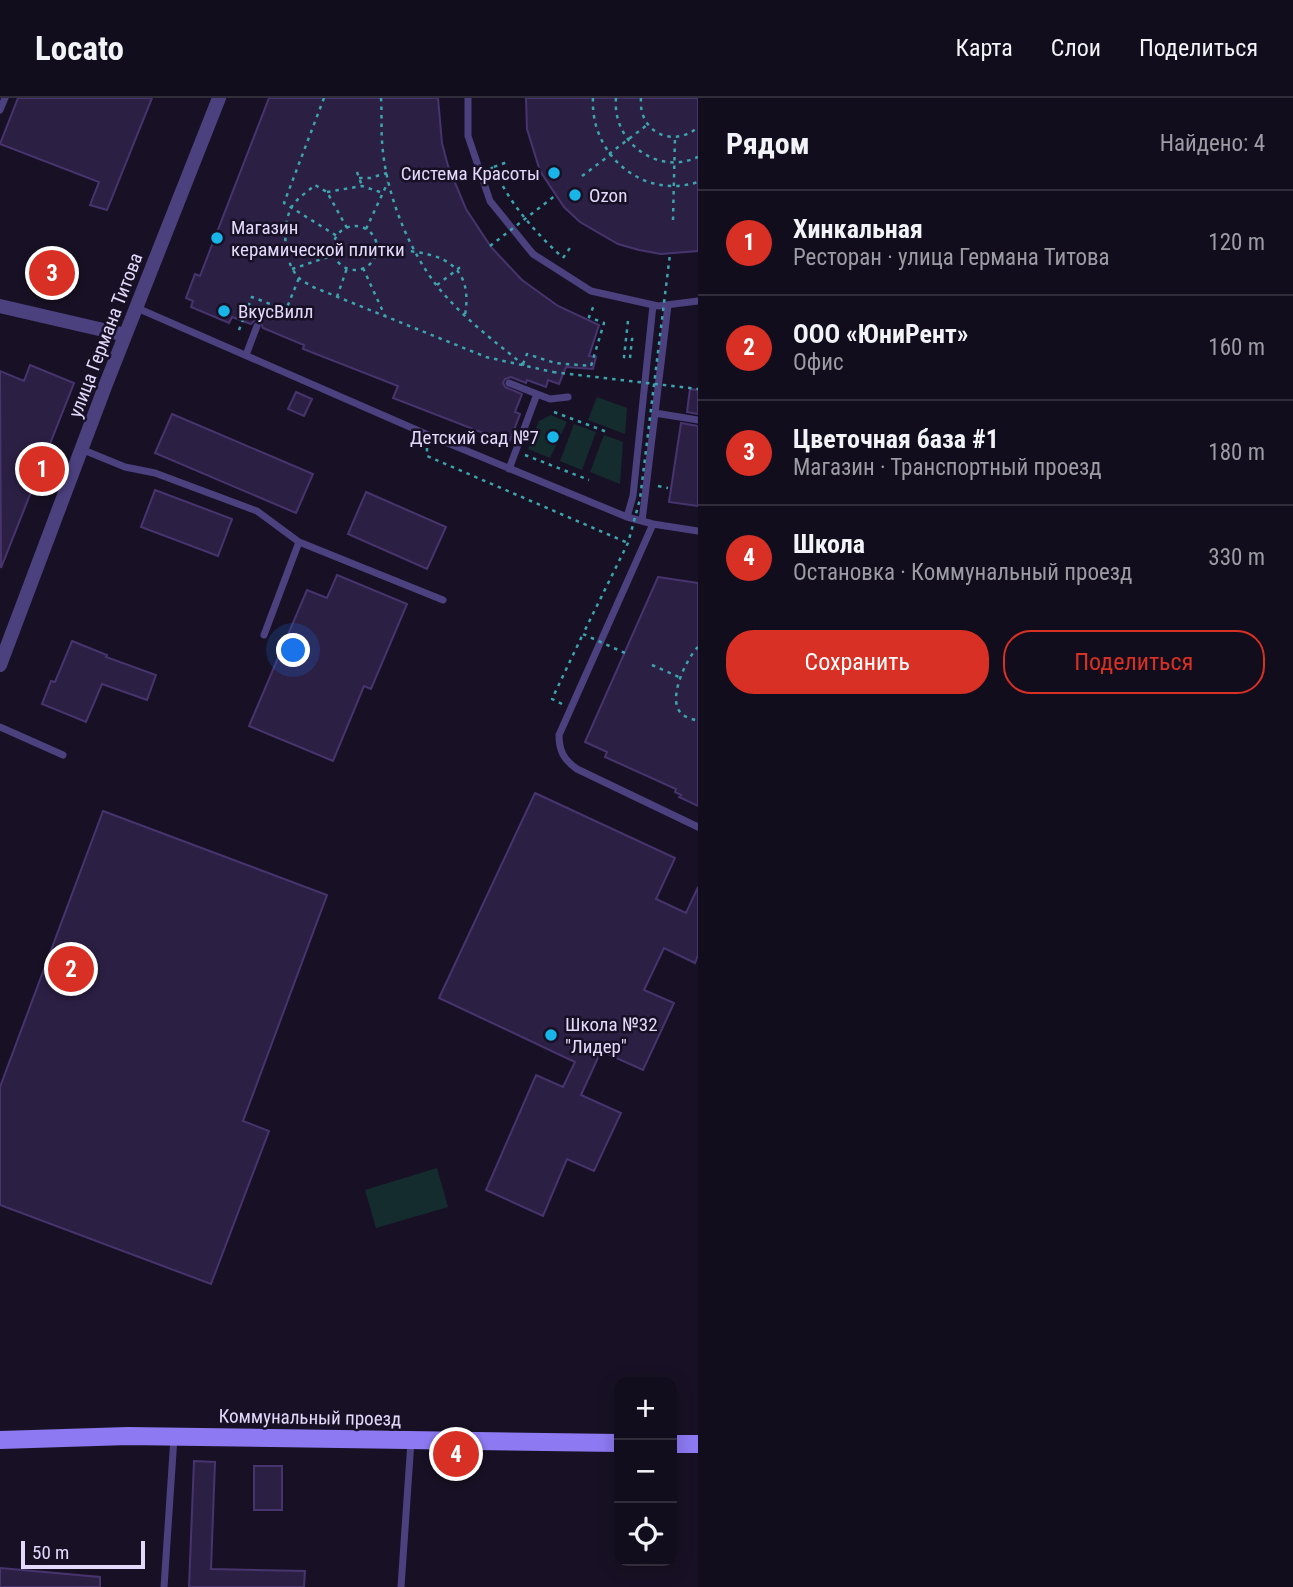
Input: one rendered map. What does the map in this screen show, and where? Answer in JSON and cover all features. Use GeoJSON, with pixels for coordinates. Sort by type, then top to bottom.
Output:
{"type":"FeatureCollection","features":[{"type":"Feature","properties":{"kind":"street","name":"улица Германа Титова"},"geometry":{"type":"LineString","coordinates":[[0,665],[125,335],[219,98]]}},
{"type":"Feature","properties":{"kind":"street"},"geometry":{"type":"LineString","coordinates":[[0,306],[125,335]]}},
{"type":"Feature","properties":{"kind":"street","name":"Коммунальный проезд"},"geometry":{"type":"LineString","coordinates":[[0,1440],[174,1436],[614,1443]]}},
{"type":"Feature","properties":{"kind":"street"},"geometry":{"type":"LineString","coordinates":[[677,1444],[698,1444]]}},
{"type":"Feature","properties":{"kind":"lane"},"geometry":{"type":"LineString","coordinates":[[0,110],[5,98]]}},
{"type":"Feature","properties":{"kind":"lane"},"geometry":{"type":"LineString","coordinates":[[468,98],[468,136],[490,201],[533,254],[591,291],[653,304],[698,301]]}},
{"type":"Feature","properties":{"kind":"lane"},"geometry":{"type":"LineString","coordinates":[[627,517],[633,496],[653,304]]}},
{"type":"Feature","properties":{"kind":"lane"},"geometry":{"type":"LineString","coordinates":[[642,521],[668,304]]}},
{"type":"Feature","properties":{"kind":"lane"},"geometry":{"type":"LineString","coordinates":[[136,308],[627,517],[698,531]]}},
{"type":"Feature","properties":{"kind":"lane"},"geometry":{"type":"LineString","coordinates":[[246,355],[257,326]]}},
{"type":"Feature","properties":{"kind":"lane"},"geometry":{"type":"LineString","coordinates":[[509,383],[550,398],[568,397]]}},
{"type":"Feature","properties":{"kind":"lane"},"geometry":{"type":"LineString","coordinates":[[509,469],[537,394]]}},
{"type":"Feature","properties":{"kind":"lane"},"geometry":{"type":"LineString","coordinates":[[655,413],[698,420]]}},
{"type":"Feature","properties":{"kind":"lane"},"geometry":{"type":"LineString","coordinates":[[81,449],[125,467],[155,472],[257,512],[299,542],[443,600]]}},
{"type":"Feature","properties":{"kind":"lane"},"geometry":{"type":"LineString","coordinates":[[653,524],[559,735],[559,744],[564,757],[571,765],[698,827]]}},
{"type":"Feature","properties":{"kind":"lane"},"geometry":{"type":"LineString","coordinates":[[264,635],[299,542]]}},
{"type":"Feature","properties":{"kind":"lane"},"geometry":{"type":"LineString","coordinates":[[0,727],[62,755]]}},
{"type":"Feature","properties":{"kind":"lane"},"geometry":{"type":"LineString","coordinates":[[164,1587],[174,1436]]}},
{"type":"Feature","properties":{"kind":"lane"},"geometry":{"type":"LineString","coordinates":[[401,1587],[411,1440]]}},
{"type":"Feature","properties":{"kind":"path"},"geometry":{"type":"LineString","coordinates":[[324,98],[284,203],[337,236]]}},
{"type":"Feature","properties":{"kind":"path"},"geometry":{"type":"LineString","coordinates":[[381,98],[382,143],[388,182],[398,214],[416,252],[437,285],[465,315],[524,365]]}},
{"type":"Feature","properties":{"kind":"path"},"geometry":{"type":"LineString","coordinates":[[593,98],[594,123],[598,136],[610,155],[624,169],[636,177],[656,184],[675,186],[698,182]]}},
{"type":"Feature","properties":{"kind":"path"},"geometry":{"type":"LineString","coordinates":[[616,98],[617,118],[627,140],[645,156],[675,163],[698,157]]}},
{"type":"Feature","properties":{"kind":"path"},"geometry":{"type":"LineString","coordinates":[[641,98],[640,107],[647,125],[662,136],[675,138],[698,127]]}},
{"type":"Feature","properties":{"kind":"path"},"geometry":{"type":"LineString","coordinates":[[582,176],[647,125]]}},
{"type":"Feature","properties":{"kind":"path"},"geometry":{"type":"LineString","coordinates":[[693,131],[698,138]]}},
{"type":"Feature","properties":{"kind":"path"},"geometry":{"type":"LineString","coordinates":[[673,220],[675,138]]}},
{"type":"Feature","properties":{"kind":"path"},"geometry":{"type":"LineString","coordinates":[[494,167],[510,161]]}},
{"type":"Feature","properties":{"kind":"path"},"geometry":{"type":"LineString","coordinates":[[357,172],[362,186]]}},
{"type":"Feature","properties":{"kind":"path"},"geometry":{"type":"LineString","coordinates":[[359,178],[387,173]]}},
{"type":"Feature","properties":{"kind":"path"},"geometry":{"type":"LineString","coordinates":[[498,177],[525,219],[555,250]]}},
{"type":"Feature","properties":{"kind":"path"},"geometry":{"type":"LineString","coordinates":[[366,229],[388,182]]}},
{"type":"Feature","properties":{"kind":"path"},"geometry":{"type":"LineString","coordinates":[[347,228],[327,192],[316,185],[304,194],[292,208],[286,225],[286,247],[292,269],[299,278],[313,287],[486,357],[553,372],[698,388]]}},
{"type":"Feature","properties":{"kind":"path"},"geometry":{"type":"LineString","coordinates":[[327,192],[362,186],[383,193]]}},
{"type":"Feature","properties":{"kind":"path"},"geometry":{"type":"LineString","coordinates":[[490,246],[556,195]]}},
{"type":"Feature","properties":{"kind":"path"},"geometry":{"type":"LineString","coordinates":[[347,228],[366,229],[372,234],[377,248],[372,262],[363,268],[347,268],[338,262],[334,255],[337,236],[347,228]]}},
{"type":"Feature","properties":{"kind":"path"},"geometry":{"type":"LineString","coordinates":[[563,258],[572,245]]}},
{"type":"Feature","properties":{"kind":"path"},"geometry":{"type":"LineString","coordinates":[[377,248],[425,252],[442,258],[456,271],[465,287],[465,315]]}},
{"type":"Feature","properties":{"kind":"path"},"geometry":{"type":"LineString","coordinates":[[571,708],[552,699],[628,543],[640,499],[670,254]]}},
{"type":"Feature","properties":{"kind":"path"},"geometry":{"type":"LineString","coordinates":[[292,269],[334,255]]}},
{"type":"Feature","properties":{"kind":"path"},"geometry":{"type":"LineString","coordinates":[[437,285],[463,265]]}},
{"type":"Feature","properties":{"kind":"path"},"geometry":{"type":"LineString","coordinates":[[337,297],[347,268]]}},
{"type":"Feature","properties":{"kind":"path"},"geometry":{"type":"LineString","coordinates":[[363,268],[385,316]]}},
{"type":"Feature","properties":{"kind":"path"},"geometry":{"type":"LineString","coordinates":[[239,330],[251,297],[286,310],[299,278]]}},
{"type":"Feature","properties":{"kind":"path"},"geometry":{"type":"LineString","coordinates":[[524,365],[527,354],[555,363],[590,366],[604,323],[589,317]]}},
{"type":"Feature","properties":{"kind":"path"},"geometry":{"type":"LineString","coordinates":[[628,321],[624,357],[630,358]]}},
{"type":"Feature","properties":{"kind":"path"},"geometry":{"type":"LineString","coordinates":[[551,410],[607,432]]}},
{"type":"Feature","properties":{"kind":"path"},"geometry":{"type":"LineString","coordinates":[[516,452],[589,480]]}},
{"type":"Feature","properties":{"kind":"path"},"geometry":{"type":"LineString","coordinates":[[427,456],[628,543]]}},
{"type":"Feature","properties":{"kind":"path"},"geometry":{"type":"LineString","coordinates":[[660,486],[668,488]]}},
{"type":"Feature","properties":{"kind":"path"},"geometry":{"type":"LineString","coordinates":[[583,634],[625,653]]}},
{"type":"Feature","properties":{"kind":"path"},"geometry":{"type":"LineString","coordinates":[[698,647],[692,653],[675,692],[676,704],[681,714],[698,721]]}},
{"type":"Feature","properties":{"kind":"path"},"geometry":{"type":"LineString","coordinates":[[652,665],[681,678]]}},
{"type":"Feature","properties":{"kind":"green space"},"geometry":{"type":"Polygon","coordinates":[[[597,397],[627,408],[625,434],[588,420],[597,397]]]}},
{"type":"Feature","properties":{"kind":"green space"},"geometry":{"type":"Polygon","coordinates":[[[551,415],[567,422],[550,458],[528,449],[539,421],[551,415]]]}},
{"type":"Feature","properties":{"kind":"green space"},"geometry":{"type":"Polygon","coordinates":[[[574,424],[596,432],[582,470],[560,461],[574,424]]]}},
{"type":"Feature","properties":{"kind":"green space"},"geometry":{"type":"Polygon","coordinates":[[[604,435],[623,442],[620,484],[590,472],[604,435]]]}},
{"type":"Feature","properties":{"kind":"green space"},"geometry":{"type":"Polygon","coordinates":[[[437,1168],[448,1207],[376,1228],[365,1190],[437,1168]]]}},
{"type":"Feature","properties":{"kind":"building"},"geometry":{"type":"Polygon","coordinates":[[[18,98],[152,98],[107,210],[90,205],[99,182],[0,144],[18,98]]]}},
{"type":"Feature","properties":{"kind":"building"},"geometry":{"type":"Polygon","coordinates":[[[269,98],[438,98],[442,143],[448,166],[466,209],[491,247],[522,280],[558,306],[599,325],[589,356],[596,357],[593,369],[566,367],[559,384],[548,380],[546,387],[527,380],[526,383],[511,377],[505,379],[505,387],[522,394],[515,412],[520,414],[509,443],[393,398],[398,386],[303,349],[304,345],[263,328],[260,321],[255,320],[251,324],[232,317],[229,323],[191,307],[193,301],[186,298],[195,274],[200,276],[269,98]]]}},
{"type":"Feature","properties":{"kind":"building"},"geometry":{"type":"Polygon","coordinates":[[[526,98],[698,98],[698,251],[661,254],[639,250],[618,244],[580,222],[564,207],[540,171],[527,129],[526,98]]]}},
{"type":"Feature","properties":{"kind":"building"},"geometry":{"type":"Polygon","coordinates":[[[30,365],[74,383],[1,568],[0,371],[24,381],[30,365]]]}},
{"type":"Feature","properties":{"kind":"building"},"geometry":{"type":"Polygon","coordinates":[[[690,389],[698,390],[698,414],[687,412],[690,389]]]}},
{"type":"Feature","properties":{"kind":"building"},"geometry":{"type":"Polygon","coordinates":[[[296,392],[312,399],[304,416],[288,409],[296,392]]]}},
{"type":"Feature","properties":{"kind":"building"},"geometry":{"type":"Polygon","coordinates":[[[172,414],[313,474],[296,513],[155,453],[172,414]]]}},
{"type":"Feature","properties":{"kind":"building"},"geometry":{"type":"Polygon","coordinates":[[[681,423],[698,426],[698,506],[669,502],[681,423]]]}},
{"type":"Feature","properties":{"kind":"building"},"geometry":{"type":"Polygon","coordinates":[[[155,490],[232,519],[218,556],[141,527],[155,490]]]}},
{"type":"Feature","properties":{"kind":"building"},"geometry":{"type":"Polygon","coordinates":[[[366,492],[446,527],[427,569],[348,534],[366,492]]]}},
{"type":"Feature","properties":{"kind":"building"},"geometry":{"type":"Polygon","coordinates":[[[337,575],[407,604],[371,689],[364,686],[333,761],[249,726],[307,590],[327,598],[337,575]]]}},
{"type":"Feature","properties":{"kind":"building"},"geometry":{"type":"Polygon","coordinates":[[[658,577],[698,583],[698,806],[679,797],[681,795],[675,792],[676,789],[605,757],[607,752],[585,742],[658,577]]]}},
{"type":"Feature","properties":{"kind":"building"},"geometry":{"type":"Polygon","coordinates":[[[72,641],[156,675],[147,700],[102,684],[86,722],[42,704],[51,681],[55,682],[72,641]]]}},
{"type":"Feature","properties":{"kind":"building"},"geometry":{"type":"Polygon","coordinates":[[[535,793],[675,858],[656,899],[686,913],[698,887],[698,955],[695,963],[664,948],[644,990],[674,1003],[643,1070],[601,1051],[581,1095],[621,1113],[594,1171],[567,1159],[543,1216],[486,1190],[536,1075],[563,1087],[575,1062],[439,998],[535,793]]]}},
{"type":"Feature","properties":{"kind":"building"},"geometry":{"type":"Polygon","coordinates":[[[103,811],[327,895],[243,1121],[269,1131],[211,1284],[0,1205],[0,1087],[103,811]]]}},
{"type":"Feature","properties":{"kind":"building"},"geometry":{"type":"Polygon","coordinates":[[[194,1461],[215,1462],[211,1569],[305,1571],[304,1587],[189,1587],[194,1461]]]}},
{"type":"Feature","properties":{"kind":"building"},"geometry":{"type":"Polygon","coordinates":[[[254,1466],[282,1466],[282,1510],[254,1510],[254,1466]]]}},
{"type":"Feature","properties":{"kind":"building"},"geometry":{"type":"Polygon","coordinates":[[[0,1568],[100,1577],[100,1587],[0,1587],[0,1568]]]}},
{"type":"Feature","properties":{"kind":"place","name":"Система Красоты"},"geometry":{"type":"Point","coordinates":[554,173]}},
{"type":"Feature","properties":{"kind":"place","name":"Ozon"},"geometry":{"type":"Point","coordinates":[575,195]}},
{"type":"Feature","properties":{"kind":"place","name":"Магазин керамической плитки"},"geometry":{"type":"Point","coordinates":[217,238]}},
{"type":"Feature","properties":{"kind":"place","name":"Цветочная база #1"},"geometry":{"type":"Point","coordinates":[52,273]}},
{"type":"Feature","properties":{"kind":"place","name":"ВкусВилл"},"geometry":{"type":"Point","coordinates":[224,311]}},
{"type":"Feature","properties":{"kind":"place","name":"Детский сад №7"},"geometry":{"type":"Point","coordinates":[553,437]}},
{"type":"Feature","properties":{"kind":"place","name":"Хинкальная"},"geometry":{"type":"Point","coordinates":[42,469]}},
{"type":"Feature","properties":{"kind":"place","name":"ООО «ЮниРент»"},"geometry":{"type":"Point","coordinates":[71,969]}},
{"type":"Feature","properties":{"kind":"place","name":"Школа №32 \"Лидер\""},"geometry":{"type":"Point","coordinates":[551,1035]}},
{"type":"Feature","properties":{"kind":"place","name":"Школа"},"geometry":{"type":"Point","coordinates":[456,1454]}}]}
